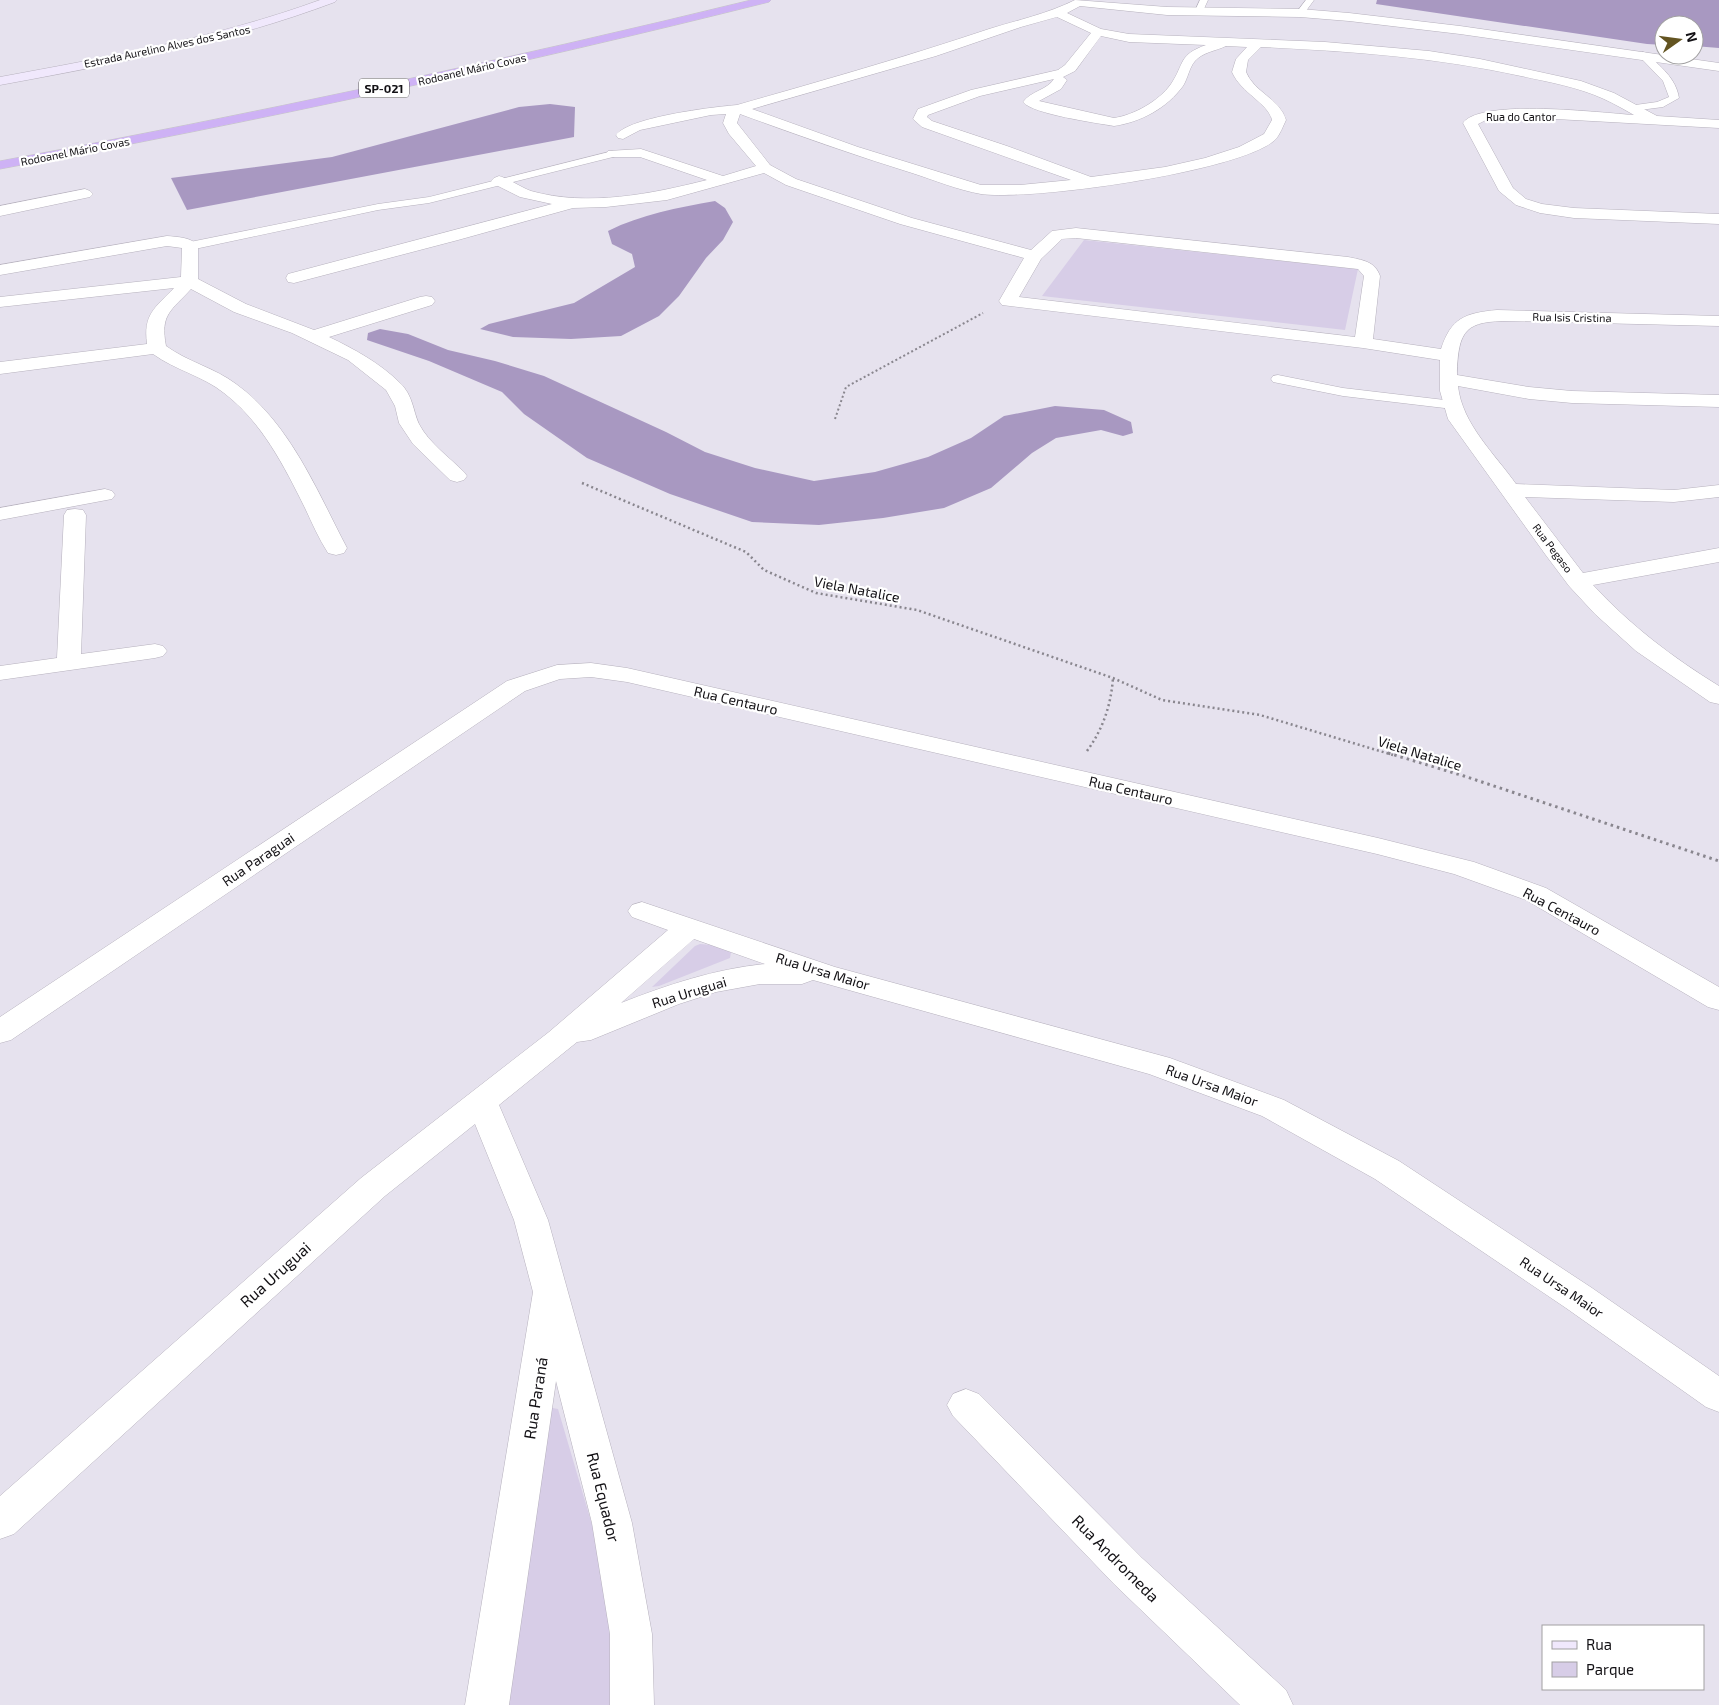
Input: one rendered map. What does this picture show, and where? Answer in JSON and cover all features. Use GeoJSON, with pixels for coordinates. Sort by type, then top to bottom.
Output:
{"type":"FeatureCollection","features":[{"type":"Feature","properties":{"kind":"highway","name":"Rodoanel Mário Covas"},"geometry":{"type":"LineString","coordinates":[[0,165],[444,76],[765,0]]}},
{"type":"Feature","properties":{"kind":"main road","name":"Estrada Aurelino Alves dos Santos"},"geometry":{"type":"LineString","coordinates":[[0,80],[208,39],[275,21],[331,0]]}},
{"type":"Feature","properties":{"kind":"street"},"geometry":{"type":"LineString","coordinates":[[623,135],[634,128],[711,112],[738,109],[931,53],[1017,24],[1056,7],[1080,3],[1138,9],[1201,6],[1460,30],[1719,67]]}},
{"type":"Feature","properties":{"kind":"street"},"geometry":{"type":"LineString","coordinates":[[1056,7],[1098,32],[1144,40],[1258,43],[1380,50],[1480,63],[1576,84],[1609,96],[1652,119]]}},
{"type":"Feature","properties":{"kind":"street"},"geometry":{"type":"LineString","coordinates":[[1088,182],[1002,149],[927,124],[920,119],[920,116],[923,112],[976,93],[1062,73],[1070,68],[1098,32]]}},
{"type":"Feature","properties":{"kind":"street"},"geometry":{"type":"LineString","coordinates":[[1062,73],[1056,86],[1030,102],[1041,107],[1105,120],[1126,121],[1166,97],[1177,84],[1189,60],[1205,50],[1227,42]]}},
{"type":"Feature","properties":{"kind":"street"},"geometry":{"type":"LineString","coordinates":[[738,109],[862,153],[979,189],[998,191],[1020,190],[1088,182],[1210,163],[1238,155],[1273,136],[1279,127],[1279,118],[1275,111],[1244,82],[1239,72],[1242,59],[1258,43]]}},
{"type":"Feature","properties":{"kind":"street"},"geometry":{"type":"LineString","coordinates":[[738,109],[732,115],[730,123],[734,131],[765,168],[791,182],[906,221],[1034,256]]}},
{"type":"Feature","properties":{"kind":"street","name":"Rua do Cantor"},"geometry":{"type":"LineString","coordinates":[[1719,124],[1652,119],[1492,114],[1477,116],[1470,123],[1507,191],[1521,202],[1540,208],[1574,213],[1719,218]]}},
{"type":"Feature","properties":{"kind":"street"},"geometry":{"type":"LineString","coordinates":[[612,154],[641,152],[723,181]]}},
{"type":"Feature","properties":{"kind":"street"},"geometry":{"type":"LineString","coordinates":[[499,181],[525,194],[572,203],[606,202],[667,195],[765,168]]}},
{"type":"Feature","properties":{"kind":"street"},"geometry":{"type":"LineString","coordinates":[[0,212],[85,194]]}},
{"type":"Feature","properties":{"kind":"street"},"geometry":{"type":"LineString","coordinates":[[294,278],[452,237],[572,203]]}},
{"type":"Feature","properties":{"kind":"street"},"geometry":{"type":"LineString","coordinates":[[1363,343],[1372,276],[1370,270],[1363,265],[1076,233],[1058,234],[1034,256],[1008,301],[1363,343],[1448,356]]}},
{"type":"Feature","properties":{"kind":"street"},"geometry":{"type":"LineString","coordinates":[[0,270],[160,242],[181,242],[190,246],[189,281],[156,318],[154,330],[158,348],[176,361],[230,388],[253,408],[282,448],[336,548]]}},
{"type":"Feature","properties":{"kind":"street"},"geometry":{"type":"LineString","coordinates":[[0,302],[189,281],[240,308],[314,336],[354,356],[394,387],[405,406],[409,423],[420,440],[458,476]]}},
{"type":"Feature","properties":{"kind":"street"},"geometry":{"type":"LineString","coordinates":[[314,336],[426,301]]}},
{"type":"Feature","properties":{"kind":"street","name":"Rua Isis Cristina"},"geometry":{"type":"LineString","coordinates":[[1448,356],[1457,331],[1467,320],[1480,317],[1516,316],[1719,321]]}},
{"type":"Feature","properties":{"kind":"street"},"geometry":{"type":"LineString","coordinates":[[0,368],[158,348]]}},
{"type":"Feature","properties":{"kind":"street","name":"Rua Pegaso"},"geometry":{"type":"LineString","coordinates":[[1448,356],[1448,379],[1455,412],[1578,581],[1622,628],[1677,670],[1719,698]]}},
{"type":"Feature","properties":{"kind":"street"},"geometry":{"type":"LineString","coordinates":[[1448,379],[1529,393],[1572,397],[1719,401]]}},
{"type":"Feature","properties":{"kind":"street"},"geometry":{"type":"LineString","coordinates":[[1510,490],[1674,496],[1719,491]]}},
{"type":"Feature","properties":{"kind":"street"},"geometry":{"type":"LineString","coordinates":[[0,514],[105,495]]}},
{"type":"Feature","properties":{"kind":"street"},"geometry":{"type":"LineString","coordinates":[[69,664],[75,514]]}},
{"type":"Feature","properties":{"kind":"street"},"geometry":{"type":"LineString","coordinates":[[1578,581],[1719,555]]}},
{"type":"Feature","properties":{"kind":"street"},"geometry":{"type":"LineString","coordinates":[[0,673],[155,651]]}},
{"type":"Feature","properties":{"kind":"street","name":"Rua Centauro"},"geometry":{"type":"LineString","coordinates":[[516,686],[557,672],[591,670],[627,675],[1378,846],[1464,868],[1536,894],[1719,1000]]}},
{"type":"Feature","properties":{"kind":"street","name":"Rua Paraguai"},"geometry":{"type":"LineString","coordinates":[[0,1032],[516,686]]}},
{"type":"Feature","properties":{"kind":"street","name":"Rua Ursa Maior"},"geometry":{"type":"LineString","coordinates":[[642,911],[825,974],[1159,1066],[1273,1108],[1387,1170],[1579,1298],[1719,1396]]}},
{"type":"Feature","properties":{"kind":"street","name":"Rua Uruguai"},"geometry":{"type":"LineString","coordinates":[[0,1521],[373,1187],[560,1040],[690,927]]}},
{"type":"Feature","properties":{"kind":"street","name":"Rua Uruguai"},"geometry":{"type":"LineString","coordinates":[[560,1040],[656,1001],[720,981],[760,974],[825,974]]}},
{"type":"Feature","properties":{"kind":"street","name":"Rua Paraná"},"geometry":{"type":"LineString","coordinates":[[482,1102],[531,1220],[551,1292],[487,1705]]}},
{"type":"Feature","properties":{"kind":"street","name":"Rua Equador"},"geometry":{"type":"LineString","coordinates":[[551,1292],[612,1523],[631,1634],[632,1705]]}},
{"type":"Feature","properties":{"kind":"street","name":"Rua Andromeda"},"geometry":{"type":"LineString","coordinates":[[966,1405],[1128,1571],[1271,1705]]}},
{"type":"Feature","properties":{"kind":"lane"},"geometry":{"type":"LineString","coordinates":[[1300,14],[1310,0]]}},
{"type":"Feature","properties":{"kind":"lane"},"geometry":{"type":"LineString","coordinates":[[1632,108],[1667,102],[1674,98],[1673,88],[1666,78],[1643,55]]}},
{"type":"Feature","properties":{"kind":"lane"},"geometry":{"type":"LineString","coordinates":[[190,246],[378,207],[429,200],[612,154]]}},
{"type":"Feature","properties":{"kind":"lane"},"geometry":{"type":"LineString","coordinates":[[1278,379],[1320,390],[1352,395],[1454,405]]}},
{"type":"Feature","properties":{"kind":"path"},"geometry":{"type":"LineString","coordinates":[[835,419],[846,387],[920,346],[1008,301]]}},
{"type":"Feature","properties":{"kind":"path","name":"Viela Natalice"},"geometry":{"type":"LineString","coordinates":[[582,483],[746,552],[764,570],[816,593],[918,610],[1112,678],[1162,700],[1260,715],[1464,776],[1719,860]]}},
{"type":"Feature","properties":{"kind":"path"},"geometry":{"type":"LineString","coordinates":[[1066,776],[1092,745],[1103,724],[1112,700],[1112,678]]}},
{"type":"Feature","properties":{"kind":"green space"},"geometry":{"type":"Polygon","coordinates":[[[1084,240],[1358,269],[1345,330],[1042,296],[1084,240]]]}},
{"type":"Feature","properties":{"kind":"green space"},"geometry":{"type":"Polygon","coordinates":[[[700,944],[723,946],[731,952],[730,958],[659,986],[652,987],[695,946],[700,944]]]}},
{"type":"Feature","properties":{"kind":"green space"},"geometry":{"type":"Polygon","coordinates":[[[542,1406],[558,1409],[613,1596],[614,1705],[498,1705],[542,1406]]]}},
{"type":"Feature","properties":{"kind":"shaded area"},"geometry":{"type":"Polygon","coordinates":[[[1377,0],[1719,0],[1719,48],[1704,47],[1704,15],[1654,15],[1654,44],[1376,4],[1377,0]]]}},
{"type":"Feature","properties":{"kind":"shaded area"},"geometry":{"type":"Polygon","coordinates":[[[550,104],[575,107],[574,137],[187,210],[171,178],[332,157],[519,107],[550,104]]]}},
{"type":"Feature","properties":{"kind":"shaded area"},"geometry":{"type":"Polygon","coordinates":[[[715,201],[725,208],[733,222],[723,240],[706,258],[679,296],[659,316],[621,336],[571,339],[513,337],[480,329],[489,324],[574,303],[635,267],[632,254],[612,244],[608,231],[647,216],[715,201]]]}},
{"type":"Feature","properties":{"kind":"shaded area"},"geometry":{"type":"Polygon","coordinates":[[[380,329],[408,334],[448,350],[495,361],[544,376],[705,452],[755,468],[814,481],[875,472],[928,457],[971,438],[1004,416],[1055,406],[1104,410],[1131,422],[1133,433],[1123,436],[1101,430],[1056,438],[1032,453],[991,488],[944,508],[883,518],[819,525],[752,522],[670,494],[587,458],[524,414],[502,392],[429,361],[367,340],[368,333],[380,329]]]}}]}
